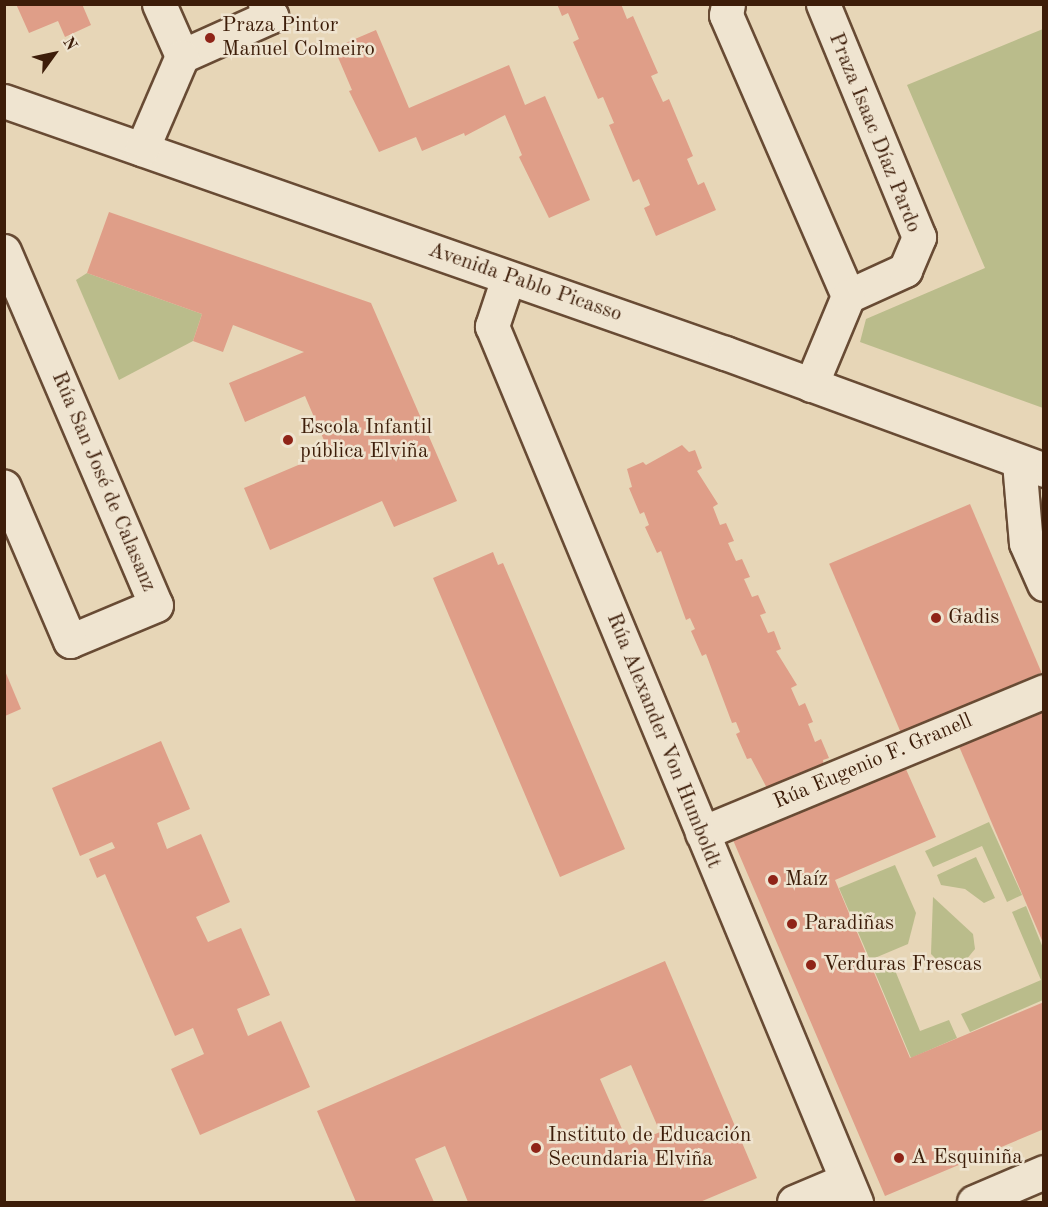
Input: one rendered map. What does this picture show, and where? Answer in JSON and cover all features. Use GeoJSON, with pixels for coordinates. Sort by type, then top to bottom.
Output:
{"type":"FeatureCollection","features":[{"type":"Feature","properties":{"kind":"street"},"geometry":{"type":"LineString","coordinates":[[159,4],[182,56]]}},
{"type":"Feature","properties":{"kind":"street"},"geometry":{"type":"LineString","coordinates":[[142,149],[182,56],[271,16],[266,4]]}},
{"type":"Feature","properties":{"kind":"street"},"geometry":{"type":"LineString","coordinates":[[728,4],[726,15],[848,296],[811,385]]}},
{"type":"Feature","properties":{"kind":"street","name":"Praza Isaac Díaz Pardo"},"geometry":{"type":"LineString","coordinates":[[823,4],[919,237],[905,270],[848,296]]}},
{"type":"Feature","properties":{"kind":"street","name":"Avenida Pablo Picasso"},"geometry":{"type":"LineString","coordinates":[[4,101],[811,385],[1031,466]]}},
{"type":"Feature","properties":{"kind":"street","name":"Rúa San José de Calasanz"},"geometry":{"type":"LineString","coordinates":[[4,251],[156,605],[70,641],[4,487]]}},
{"type":"Feature","properties":{"kind":"street","name":"Rúa Alexander Von Humboldt"},"geometry":{"type":"LineString","coordinates":[[508,278],[492,326],[851,1191]]}},
{"type":"Feature","properties":{"kind":"street"},"geometry":{"type":"LineString","coordinates":[[1031,466],[1026,543],[1044,584]]}},
{"type":"Feature","properties":{"kind":"street","name":"Rúa Eugenio F. Granell"},"geometry":{"type":"LineString","coordinates":[[702,833],[1044,691]]}},
{"type":"Feature","properties":{"kind":"street"},"geometry":{"type":"LineString","coordinates":[[974,1203],[1044,1172]]}},
{"type":"Feature","properties":{"kind":"street"},"geometry":{"type":"LineString","coordinates":[[794,1203],[851,1191]]}},
{"type":"Feature","properties":{"kind":"green space"},"geometry":{"type":"Polygon","coordinates":[[[1043,29],[1043,408],[860,342],[866,319],[985,268],[907,85],[1043,29]]]}},
{"type":"Feature","properties":{"kind":"green space"},"geometry":{"type":"Polygon","coordinates":[[[87,273],[202,314],[193,341],[119,380],[76,280],[87,273]]]}},
{"type":"Feature","properties":{"kind":"green space"},"geometry":{"type":"Polygon","coordinates":[[[989,822],[1022,895],[1007,902],[982,846],[933,867],[925,851],[989,822]]]}},
{"type":"Feature","properties":{"kind":"green space"},"geometry":{"type":"Polygon","coordinates":[[[976,857],[995,898],[984,903],[965,889],[941,885],[937,875],[976,857]]]}},
{"type":"Feature","properties":{"kind":"green space"},"geometry":{"type":"Polygon","coordinates":[[[895,865],[916,913],[908,944],[870,960],[839,888],[895,865]]]}},
{"type":"Feature","properties":{"kind":"green space"},"geometry":{"type":"Polygon","coordinates":[[[933,897],[973,934],[975,949],[961,966],[943,966],[931,954],[933,897]]]}},
{"type":"Feature","properties":{"kind":"green space"},"geometry":{"type":"Polygon","coordinates":[[[1026,906],[1043,948],[1043,1000],[970,1032],[961,1014],[1041,980],[1012,912],[1026,906]]]}},
{"type":"Feature","properties":{"kind":"green space"},"geometry":{"type":"Polygon","coordinates":[[[892,963],[920,1031],[949,1020],[957,1038],[911,1058],[874,970],[892,963]]]}},
{"type":"Feature","properties":{"kind":"building"},"geometry":{"type":"Polygon","coordinates":[[[16,4],[82,4],[91,25],[65,37],[58,21],[29,33],[16,4]]]}},
{"type":"Feature","properties":{"kind":"building"},"geometry":{"type":"Polygon","coordinates":[[[557,4],[621,4],[627,19],[633,16],[658,73],[651,76],[663,102],[669,99],[693,156],[687,159],[698,185],[704,182],[716,210],[656,236],[644,208],[650,205],[639,179],[633,182],[609,125],[614,123],[603,97],[598,99],[573,42],[579,39],[568,13],[562,16],[557,4]]]}},
{"type":"Feature","properties":{"kind":"building"},"geometry":{"type":"Polygon","coordinates":[[[376,30],[409,108],[509,65],[525,105],[545,96],[590,200],[549,218],[519,157],[522,155],[505,115],[465,136],[464,133],[422,151],[416,137],[379,152],[349,91],[352,90],[334,48],[376,30]]]}},
{"type":"Feature","properties":{"kind":"building"},"geometry":{"type":"Polygon","coordinates":[[[109,212],[371,303],[457,501],[394,527],[382,501],[270,550],[244,488],[329,452],[305,396],[245,422],[229,383],[304,352],[233,325],[223,352],[193,341],[202,314],[87,273],[109,212]]]}},
{"type":"Feature","properties":{"kind":"building"},"geometry":{"type":"Polygon","coordinates":[[[682,445],[689,452],[695,450],[702,468],[697,471],[718,504],[713,507],[720,525],[726,523],[734,541],[728,543],[736,561],[742,559],[750,577],[744,579],[752,597],[758,595],[766,613],[760,615],[768,633],[774,631],[781,649],[776,651],[797,685],[791,688],[799,706],[805,703],[813,722],[808,724],[815,742],[821,739],[829,758],[823,760],[824,768],[808,775],[805,771],[769,792],[751,758],[747,759],[736,734],[740,732],[736,722],[732,723],[706,654],[702,656],[691,631],[695,629],[690,618],[686,620],[661,551],[657,553],[645,527],[649,525],[644,512],[640,514],[629,488],[632,487],[627,469],[643,462],[646,465],[682,445]]]}},
{"type":"Feature","properties":{"kind":"building","name":"Gadis"},"geometry":{"type":"Polygon","coordinates":[[[970,504],[1042,672],[901,732],[829,564],[970,504]]]}},
{"type":"Feature","properties":{"kind":"building"},"geometry":{"type":"Polygon","coordinates":[[[493,552],[498,565],[503,563],[625,849],[560,877],[433,578],[493,552]]]}},
{"type":"Feature","properties":{"kind":"building"},"geometry":{"type":"Polygon","coordinates":[[[5,671],[21,709],[5,716],[5,671]]]}},
{"type":"Feature","properties":{"kind":"building"},"geometry":{"type":"Polygon","coordinates":[[[1044,708],[1044,945],[958,744],[1044,708]]]}},
{"type":"Feature","properties":{"kind":"building"},"geometry":{"type":"Polygon","coordinates":[[[161,741],[190,809],[157,823],[167,849],[201,834],[230,902],[196,917],[208,942],[241,928],[270,995],[237,1009],[248,1036],[281,1021],[310,1087],[200,1135],[171,1069],[204,1054],[193,1028],[175,1036],[105,874],[97,878],[89,859],[115,848],[112,842],[80,856],[52,788],[161,741]]]}},
{"type":"Feature","properties":{"kind":"building"},"geometry":{"type":"Polygon","coordinates":[[[905,767],[936,837],[835,880],[910,1058],[1044,1002],[1044,1129],[885,1196],[733,840],[905,767]]]}},
{"type":"Feature","properties":{"kind":"building"},"geometry":{"type":"Polygon","coordinates":[[[665,961],[757,1178],[700,1202],[468,1202],[445,1146],[415,1159],[434,1202],[356,1202],[317,1111],[665,961]],[[631,1065],[600,1079],[629,1145],[660,1132],[631,1065]]]}},
{"type":"Feature","properties":{"kind":"place","name":"Praza Pintor Manuel Colmeiro"},"geometry":{"type":"Point","coordinates":[210,38]}},
{"type":"Feature","properties":{"kind":"place","name":"Escola Infantil pública Elviña"},"geometry":{"type":"Point","coordinates":[288,440]}},
{"type":"Feature","properties":{"kind":"place","name":"Gadis"},"geometry":{"type":"Point","coordinates":[936,618]}},
{"type":"Feature","properties":{"kind":"place","name":"Maíz"},"geometry":{"type":"Point","coordinates":[773,880]}},
{"type":"Feature","properties":{"kind":"place","name":"Paradiñas"},"geometry":{"type":"Point","coordinates":[792,924]}},
{"type":"Feature","properties":{"kind":"place","name":"Verduras Frescas"},"geometry":{"type":"Point","coordinates":[811,965]}},
{"type":"Feature","properties":{"kind":"place","name":"Instituto de Educación Secundaria Elviña"},"geometry":{"type":"Point","coordinates":[536,1148]}},
{"type":"Feature","properties":{"kind":"place","name":"A Esquiniña"},"geometry":{"type":"Point","coordinates":[899,1158]}}]}
